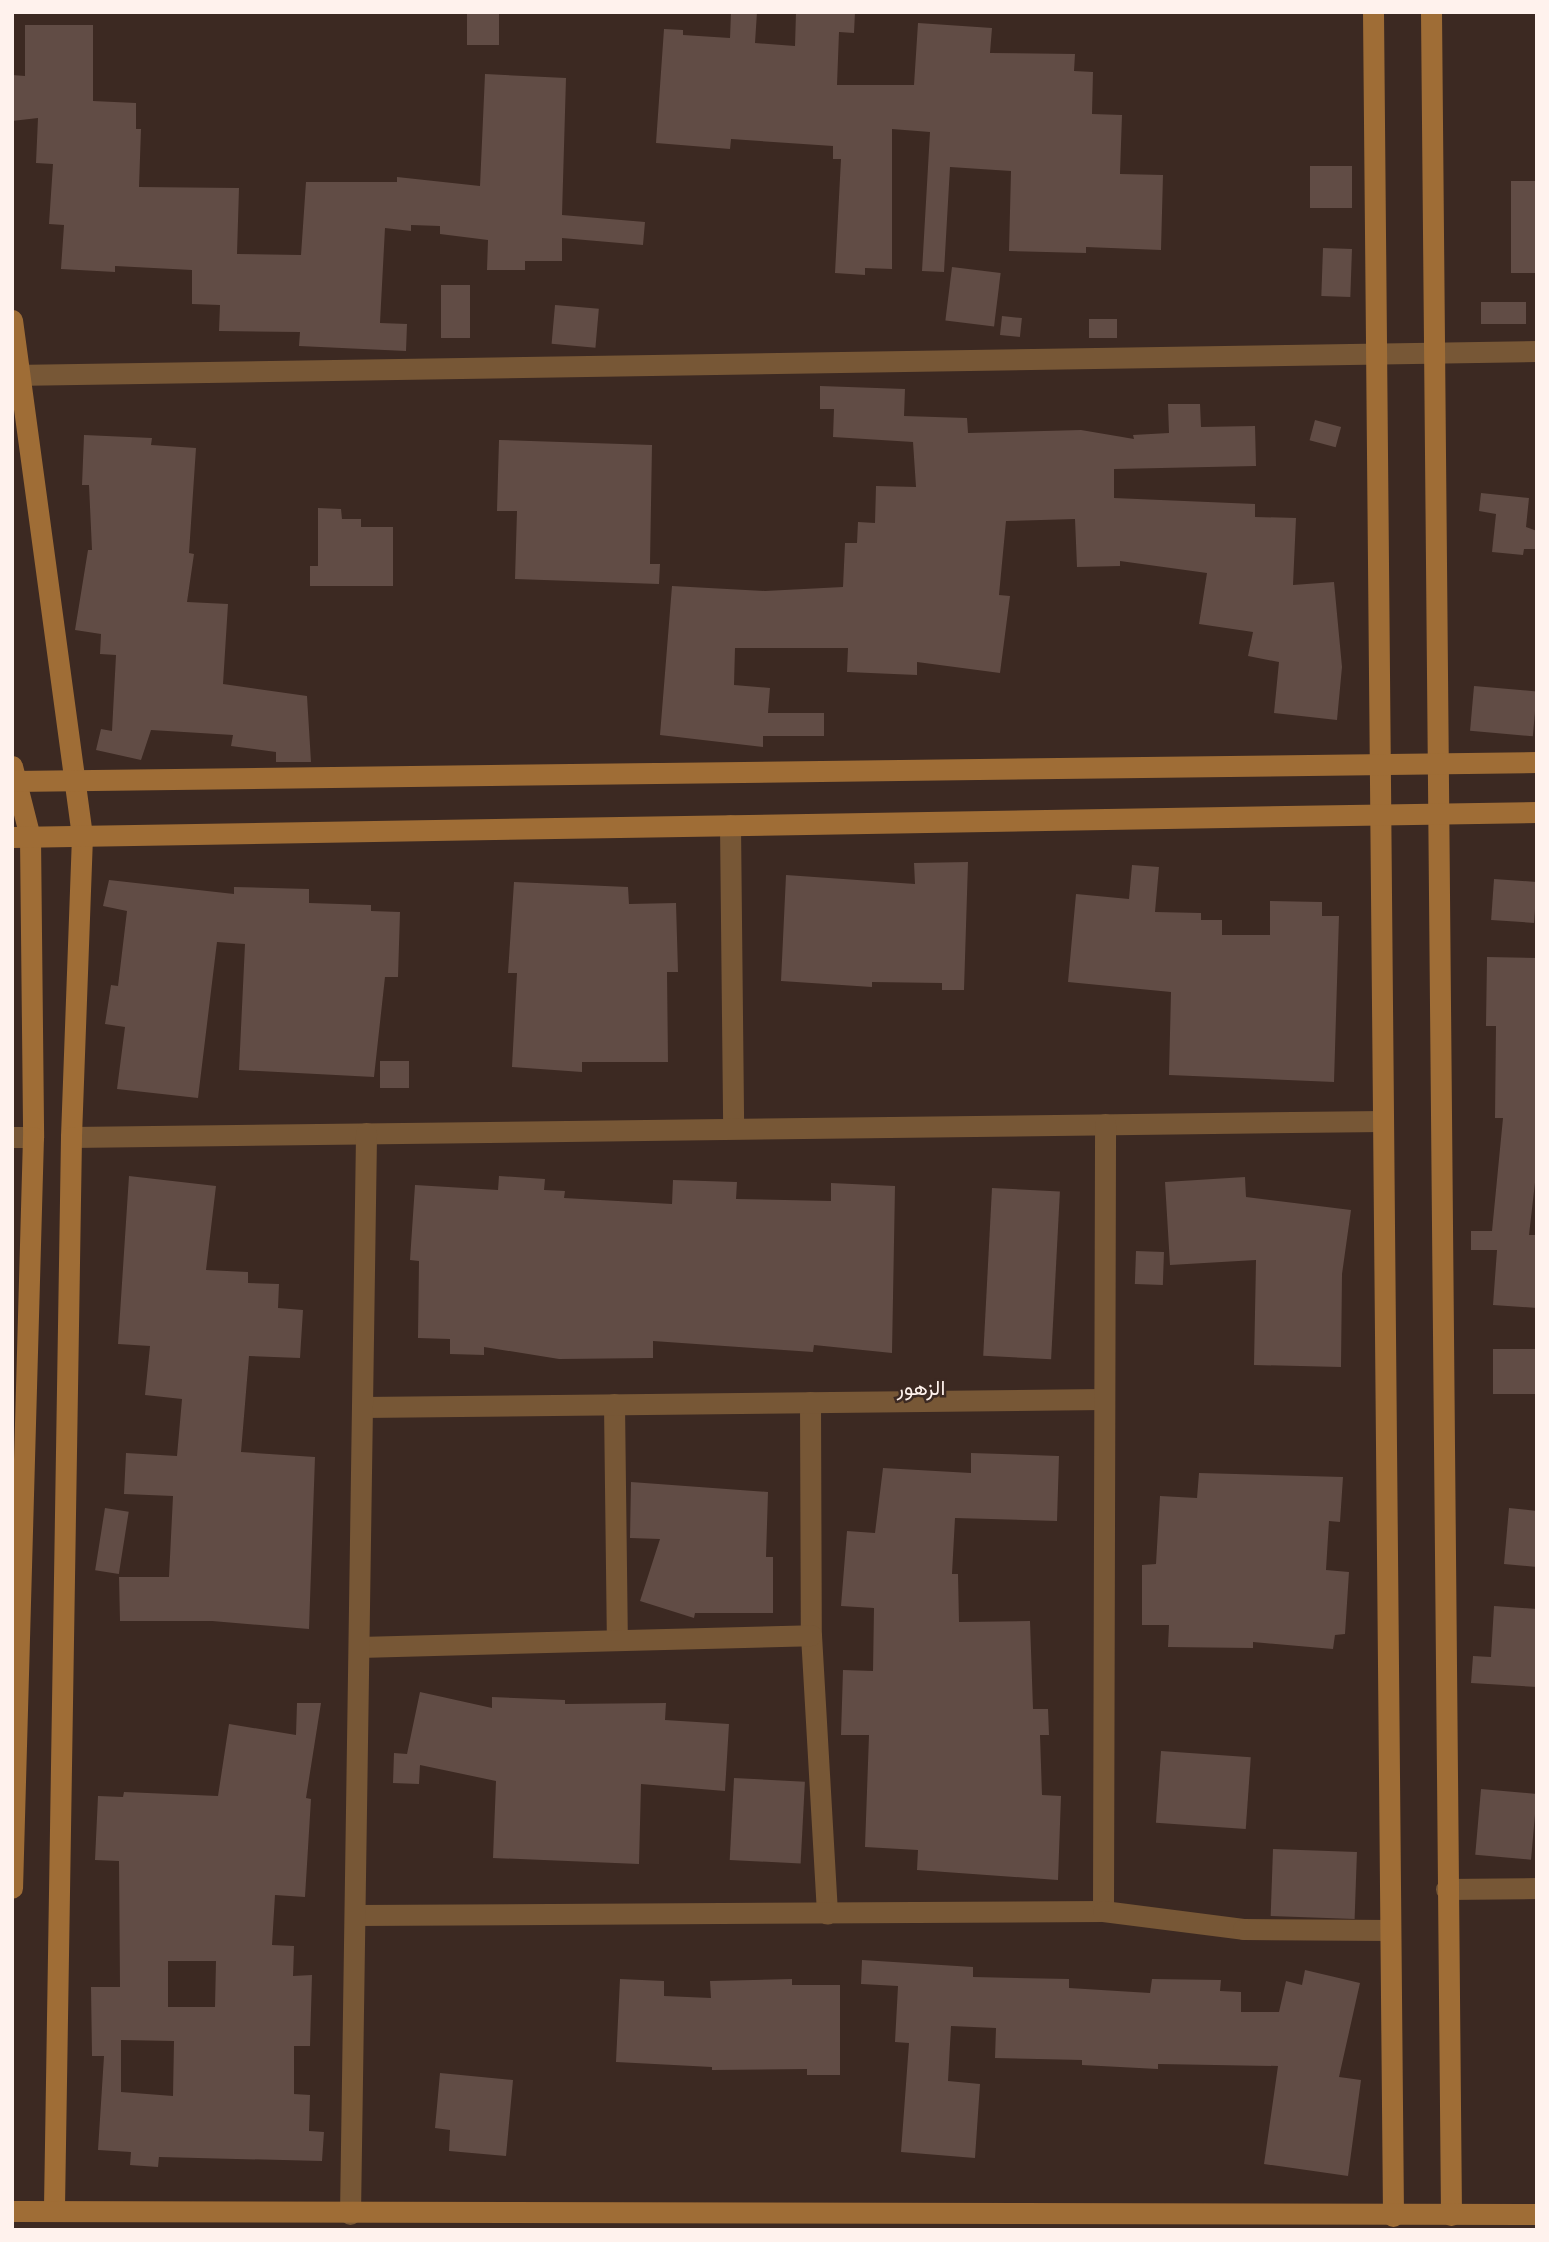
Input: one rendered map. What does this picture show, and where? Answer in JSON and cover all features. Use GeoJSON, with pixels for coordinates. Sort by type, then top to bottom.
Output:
{"type":"FeatureCollection","features":[{"type":"Feature","properties":{"kind":"street"},"geometry":{"type":"LineString","coordinates":[[1373,12],[1393,2216]]}},
{"type":"Feature","properties":{"kind":"street"},"geometry":{"type":"LineString","coordinates":[[1431,12],[1451,2215]]}},
{"type":"Feature","properties":{"kind":"street"},"geometry":{"type":"LineString","coordinates":[[12,320],[16,374],[82,836],[71,1137],[54,2211]]}},
{"type":"Feature","properties":{"kind":"street"},"geometry":{"type":"LineString","coordinates":[[16,374],[1537,351]]}},
{"type":"Feature","properties":{"kind":"street"},"geometry":{"type":"LineString","coordinates":[[12,1888],[22,1137],[21,837],[13,776],[75,780],[1537,762]]}},
{"type":"Feature","properties":{"kind":"street"},"geometry":{"type":"LineString","coordinates":[[21,837],[1537,812]]}},
{"type":"Feature","properties":{"kind":"street"},"geometry":{"type":"LineString","coordinates":[[730,825],[733,1128]]}},
{"type":"Feature","properties":{"kind":"street"},"geometry":{"type":"LineString","coordinates":[[71,1137],[1383,1121]]}},
{"type":"Feature","properties":{"kind":"street"},"geometry":{"type":"LineString","coordinates":[[1103,1911],[1105,1124]]}},
{"type":"Feature","properties":{"kind":"street"},"geometry":{"type":"LineString","coordinates":[[350,2214],[366,1133]]}},
{"type":"Feature","properties":{"kind":"street"},"geometry":{"type":"LineString","coordinates":[[362,1407],[1104,1399]]}},
{"type":"Feature","properties":{"kind":"street"},"geometry":{"type":"LineString","coordinates":[[810,1402],[811,1635],[827,1913]]}},
{"type":"Feature","properties":{"kind":"street"},"geometry":{"type":"LineString","coordinates":[[614,1404],[617,1640]]}},
{"type":"Feature","properties":{"kind":"street"},"geometry":{"type":"LineString","coordinates":[[359,1647],[811,1635]]}},
{"type":"Feature","properties":{"kind":"street"},"geometry":{"type":"LineString","coordinates":[[1446,1889],[1537,1888]]}},
{"type":"Feature","properties":{"kind":"street"},"geometry":{"type":"LineString","coordinates":[[355,1915],[1103,1911],[1243,1929],[1390,1930]]}},
{"type":"Feature","properties":{"kind":"street"},"geometry":{"type":"LineString","coordinates":[[12,2211],[350,2214],[1537,2214]]}},
{"type":"Feature","properties":{"kind":"building"},"geometry":{"type":"Polygon","coordinates":[[[467,12],[499,12],[499,45],[467,45],[467,12]]]}},
{"type":"Feature","properties":{"kind":"building"},"geometry":{"type":"Polygon","coordinates":[[[731,12],[757,12],[755,43],[795,46],[796,12],[855,12],[854,33],[839,32],[837,85],[914,85],[918,23],[992,28],[990,53],[1075,54],[1074,71],[1093,72],[1092,114],[1122,115],[1120,174],[1163,175],[1161,250],[1086,247],[1086,253],[1009,251],[1011,171],[950,167],[944,272],[922,271],[930,132],[892,129],[892,269],[865,268],[865,275],[835,273],[841,159],[833,159],[833,146],[731,139],[730,149],[656,143],[664,29],[683,30],[683,35],[730,38],[731,12]]]}},
{"type":"Feature","properties":{"kind":"building"},"geometry":{"type":"Polygon","coordinates":[[[25,25],[93,25],[93,101],[136,103],[136,129],[141,129],[139,187],[239,188],[237,254],[301,255],[306,182],[397,182],[397,177],[480,186],[485,74],[566,78],[562,215],[645,222],[643,245],[562,238],[562,261],[525,261],[525,270],[487,270],[488,240],[440,234],[440,226],[411,225],[411,231],[385,228],[380,323],[407,324],[406,351],[299,346],[300,332],[219,331],[220,305],[192,304],[192,270],[115,266],[115,272],[61,269],[64,225],[49,224],[53,164],[36,163],[38,118],[12,121],[12,75],[25,76],[25,25]]]}},
{"type":"Feature","properties":{"kind":"building"},"geometry":{"type":"Polygon","coordinates":[[[1310,166],[1352,166],[1352,208],[1310,208],[1310,166]]]}},
{"type":"Feature","properties":{"kind":"building"},"geometry":{"type":"Polygon","coordinates":[[[1511,181],[1537,181],[1537,273],[1511,273],[1511,181]]]}},
{"type":"Feature","properties":{"kind":"building"},"geometry":{"type":"Polygon","coordinates":[[[1323,248],[1352,249],[1350,297],[1321,296],[1323,248]]]}},
{"type":"Feature","properties":{"kind":"building"},"geometry":{"type":"Polygon","coordinates":[[[952,267],[1001,273],[994,327],[945,321],[952,267]]]}},
{"type":"Feature","properties":{"kind":"building"},"geometry":{"type":"Polygon","coordinates":[[[441,285],[470,285],[470,338],[441,338],[441,285]]]}},
{"type":"Feature","properties":{"kind":"building"},"geometry":{"type":"Polygon","coordinates":[[[1481,302],[1526,302],[1526,324],[1481,324],[1481,302]]]}},
{"type":"Feature","properties":{"kind":"building"},"geometry":{"type":"Polygon","coordinates":[[[555,305],[599,309],[595,348],[552,344],[555,305]]]}},
{"type":"Feature","properties":{"kind":"building"},"geometry":{"type":"Polygon","coordinates":[[[1002,316],[1022,318],[1020,337],[1000,335],[1002,316]]]}},
{"type":"Feature","properties":{"kind":"building"},"geometry":{"type":"Polygon","coordinates":[[[1089,319],[1117,319],[1117,338],[1089,338],[1089,319]]]}},
{"type":"Feature","properties":{"kind":"building"},"geometry":{"type":"Polygon","coordinates":[[[820,386],[905,389],[904,416],[967,418],[968,433],[1081,430],[1134,439],[1133,435],[1169,433],[1168,404],[1200,404],[1201,427],[1255,426],[1256,466],[1114,469],[1114,498],[1255,504],[1255,517],[1296,518],[1293,585],[1334,582],[1342,667],[1337,720],[1274,713],[1279,662],[1248,656],[1253,632],[1199,624],[1207,573],[1120,561],[1120,566],[1077,567],[1075,519],[1006,521],[999,595],[1010,596],[1000,673],[917,662],[917,675],[847,672],[848,648],[735,648],[734,685],[770,688],[768,713],[824,713],[824,736],[763,736],[763,747],[660,735],[672,586],[765,591],[843,587],[845,543],[857,543],[858,522],[875,523],[876,486],[916,487],[913,442],[833,437],[834,409],[820,409],[820,386]]]}},
{"type":"Feature","properties":{"kind":"building"},"geometry":{"type":"Polygon","coordinates":[[[1315,420],[1341,427],[1336,447],[1310,440],[1315,420]]]}},
{"type":"Feature","properties":{"kind":"building"},"geometry":{"type":"Polygon","coordinates":[[[84,435],[152,438],[151,445],[196,448],[189,553],[194,554],[187,602],[228,604],[223,684],[307,696],[311,762],[276,762],[276,752],[231,746],[233,735],[151,730],[141,760],[96,750],[101,729],[112,731],[116,655],[100,654],[101,634],[75,630],[88,550],[92,550],[89,485],[82,485],[84,435]]]}},
{"type":"Feature","properties":{"kind":"building"},"geometry":{"type":"Polygon","coordinates":[[[499,440],[652,445],[650,564],[660,564],[659,584],[515,579],[517,511],[497,511],[499,440]]]}},
{"type":"Feature","properties":{"kind":"building"},"geometry":{"type":"Polygon","coordinates":[[[1481,493],[1529,498],[1526,527],[1537,531],[1537,549],[1524,549],[1523,555],[1492,552],[1496,514],[1479,511],[1481,493]]]}},
{"type":"Feature","properties":{"kind":"building"},"geometry":{"type":"Polygon","coordinates":[[[318,508],[341,509],[342,519],[361,519],[361,527],[393,527],[393,586],[310,586],[310,566],[318,566],[318,508]]]}},
{"type":"Feature","properties":{"kind":"building"},"geometry":{"type":"Polygon","coordinates":[[[1474,686],[1537,691],[1533,736],[1470,731],[1474,686]]]}},
{"type":"Feature","properties":{"kind":"building"},"geometry":{"type":"Polygon","coordinates":[[[968,862],[964,990],[942,990],[942,983],[872,982],[872,987],[781,981],[786,875],[915,884],[914,863],[968,862]]]}},
{"type":"Feature","properties":{"kind":"building"},"geometry":{"type":"Polygon","coordinates":[[[1132,865],[1159,867],[1155,912],[1201,913],[1201,920],[1222,920],[1222,935],[1270,935],[1270,901],[1322,902],[1322,916],[1339,916],[1334,1082],[1169,1075],[1171,992],[1068,982],[1076,894],[1129,899],[1132,865]]]}},
{"type":"Feature","properties":{"kind":"building"},"geometry":{"type":"Polygon","coordinates":[[[1494,879],[1537,882],[1534,923],[1491,920],[1494,879]]]}},
{"type":"Feature","properties":{"kind":"building"},"geometry":{"type":"Polygon","coordinates":[[[109,880],[234,894],[234,887],[309,889],[309,903],[371,905],[371,911],[400,912],[398,977],[385,977],[374,1077],[239,1070],[245,944],[217,942],[198,1098],[117,1089],[125,1027],[105,1024],[111,985],[118,986],[127,911],[103,906],[109,880]]]}},
{"type":"Feature","properties":{"kind":"building"},"geometry":{"type":"Polygon","coordinates":[[[514,882],[628,887],[629,904],[676,903],[678,972],[667,972],[668,1062],[582,1062],[582,1072],[512,1067],[517,973],[508,973],[514,882]]]}},
{"type":"Feature","properties":{"kind":"building"},"geometry":{"type":"Polygon","coordinates":[[[1487,957],[1537,958],[1537,1165],[1529,1235],[1537,1235],[1537,1308],[1493,1305],[1497,1250],[1471,1250],[1471,1231],[1492,1231],[1503,1118],[1495,1118],[1496,1026],[1486,1026],[1487,957]]]}},
{"type":"Feature","properties":{"kind":"building"},"geometry":{"type":"Polygon","coordinates":[[[380,1061],[409,1061],[409,1088],[380,1088],[380,1061]]]}},
{"type":"Feature","properties":{"kind":"building"},"geometry":{"type":"Polygon","coordinates":[[[129,1176],[216,1186],[206,1270],[248,1272],[248,1283],[279,1284],[278,1308],[303,1310],[300,1358],[249,1356],[241,1452],[315,1457],[309,1629],[212,1621],[120,1621],[119,1577],[169,1577],[173,1496],[124,1494],[126,1453],[177,1456],[182,1399],[145,1395],[150,1346],[118,1344],[129,1176]]]}},
{"type":"Feature","properties":{"kind":"building"},"geometry":{"type":"Polygon","coordinates":[[[499,1176],[545,1179],[544,1190],[565,1191],[564,1198],[672,1204],[673,1180],[737,1182],[736,1199],[831,1201],[831,1183],[895,1186],[892,1353],[814,1345],[813,1352],[653,1341],[653,1358],[559,1359],[484,1347],[484,1355],[450,1354],[450,1339],[418,1338],[419,1261],[410,1260],[415,1185],[498,1190],[499,1176]]]}},
{"type":"Feature","properties":{"kind":"building"},"geometry":{"type":"Polygon","coordinates":[[[1245,1177],[1246,1197],[1351,1210],[1342,1274],[1341,1367],[1254,1365],[1256,1260],[1170,1265],[1165,1182],[1245,1177]]]}},
{"type":"Feature","properties":{"kind":"building"},"geometry":{"type":"Polygon","coordinates":[[[992,1188],[1060,1192],[1051,1359],[983,1356],[992,1188]]]}},
{"type":"Feature","properties":{"kind":"building"},"geometry":{"type":"Polygon","coordinates":[[[1136,1251],[1164,1252],[1163,1285],[1135,1284],[1136,1251]]]}},
{"type":"Feature","properties":{"kind":"building"},"geometry":{"type":"Polygon","coordinates":[[[1493,1349],[1537,1349],[1537,1394],[1493,1394],[1493,1349]]]}},
{"type":"Feature","properties":{"kind":"building"},"geometry":{"type":"Polygon","coordinates":[[[971,1453],[1059,1456],[1057,1521],[955,1518],[952,1574],[958,1574],[959,1622],[1030,1621],[1033,1709],[1048,1709],[1049,1735],[1040,1735],[1042,1795],[1061,1796],[1058,1880],[917,1870],[918,1850],[865,1847],[869,1735],[841,1735],[843,1670],[873,1671],[874,1608],[841,1606],[847,1531],[875,1533],[883,1468],[971,1473],[971,1453]]]}},
{"type":"Feature","properties":{"kind":"building"},"geometry":{"type":"Polygon","coordinates":[[[1199,1473],[1343,1477],[1340,1522],[1329,1521],[1326,1570],[1349,1572],[1345,1634],[1335,1635],[1333,1649],[1253,1642],[1253,1648],[1168,1647],[1169,1625],[1142,1625],[1142,1565],[1156,1564],[1160,1496],[1197,1498],[1199,1473]]]}},
{"type":"Feature","properties":{"kind":"building"},"geometry":{"type":"Polygon","coordinates":[[[631,1482],[768,1492],[766,1557],[773,1557],[773,1613],[695,1613],[694,1618],[640,1601],[660,1539],[630,1538],[631,1482]]]}},
{"type":"Feature","properties":{"kind":"building"},"geometry":{"type":"Polygon","coordinates":[[[105,1508],[129,1512],[119,1574],[95,1570],[105,1508]]]}},
{"type":"Feature","properties":{"kind":"building"},"geometry":{"type":"Polygon","coordinates":[[[1509,1508],[1537,1511],[1537,1567],[1504,1564],[1509,1508]]]}},
{"type":"Feature","properties":{"kind":"building"},"geometry":{"type":"Polygon","coordinates":[[[1494,1606],[1537,1609],[1537,1687],[1471,1683],[1473,1656],[1491,1657],[1494,1606]]]}},
{"type":"Feature","properties":{"kind":"building"},"geometry":{"type":"Polygon","coordinates":[[[420,1692],[492,1708],[492,1697],[565,1700],[565,1704],[666,1703],[665,1720],[729,1724],[725,1791],[641,1784],[639,1864],[493,1858],[496,1781],[420,1765],[419,1784],[393,1783],[394,1753],[407,1754],[420,1692]]]}},
{"type":"Feature","properties":{"kind":"building"},"geometry":{"type":"Polygon","coordinates":[[[297,1703],[321,1703],[306,1798],[311,1799],[305,1897],[275,1895],[272,1945],[294,1946],[293,1976],[312,1975],[310,2046],[294,2046],[294,2094],[310,2095],[309,2131],[324,2132],[322,2161],[159,2157],[158,2167],[130,2165],[131,2152],[98,2150],[104,2056],[92,2056],[91,1987],[120,1987],[119,1861],[95,1860],[98,1796],[123,1797],[124,1792],[218,1796],[229,1724],[296,1735],[297,1703]],[[168,1961],[168,2007],[215,2007],[216,1961],[168,1961]],[[121,2040],[121,2092],[173,2096],[174,2041],[121,2040]]]}},
{"type":"Feature","properties":{"kind":"building"},"geometry":{"type":"Polygon","coordinates":[[[1161,1751],[1251,1757],[1246,1829],[1156,1823],[1161,1751]]]}},
{"type":"Feature","properties":{"kind":"building"},"geometry":{"type":"Polygon","coordinates":[[[734,1778],[805,1782],[801,1864],[730,1860],[734,1778]]]}},
{"type":"Feature","properties":{"kind":"building"},"geometry":{"type":"Polygon","coordinates":[[[1481,1789],[1537,1794],[1531,1860],[1475,1855],[1481,1789]]]}},
{"type":"Feature","properties":{"kind":"building"},"geometry":{"type":"Polygon","coordinates":[[[1273,1849],[1357,1852],[1355,1919],[1271,1916],[1273,1849]]]}},
{"type":"Feature","properties":{"kind":"building"},"geometry":{"type":"Polygon","coordinates":[[[862,1960],[973,1967],[973,1977],[1069,1979],[1069,1988],[1150,1993],[1152,1979],[1221,1980],[1220,1991],[1241,1992],[1241,2012],[1279,2012],[1286,1981],[1302,1985],[1305,1970],[1360,1983],[1339,2077],[1361,2080],[1348,2176],[1264,2164],[1278,2066],[1158,2064],[1158,2069],[1082,2065],[1082,2060],[995,2058],[996,2028],[951,2026],[948,2081],[980,2084],[975,2158],[901,2152],[909,2043],[895,2042],[898,1986],[861,1984],[862,1960]]]}},
{"type":"Feature","properties":{"kind":"building"},"geometry":{"type":"Polygon","coordinates":[[[620,1979],[664,1981],[664,1996],[711,1998],[710,1981],[792,1979],[792,1985],[840,1985],[840,2075],[807,2075],[807,2069],[712,2070],[712,2067],[616,2062],[620,1979]]]}},
{"type":"Feature","properties":{"kind":"building"},"geometry":{"type":"Polygon","coordinates":[[[440,2073],[513,2080],[506,2156],[449,2151],[450,2130],[435,2128],[440,2073]]]}},
{"type":"Feature","properties":{"kind":"district","name":"الزهور"},"geometry":{"type":"Point","coordinates":[921,1388]}}]}
